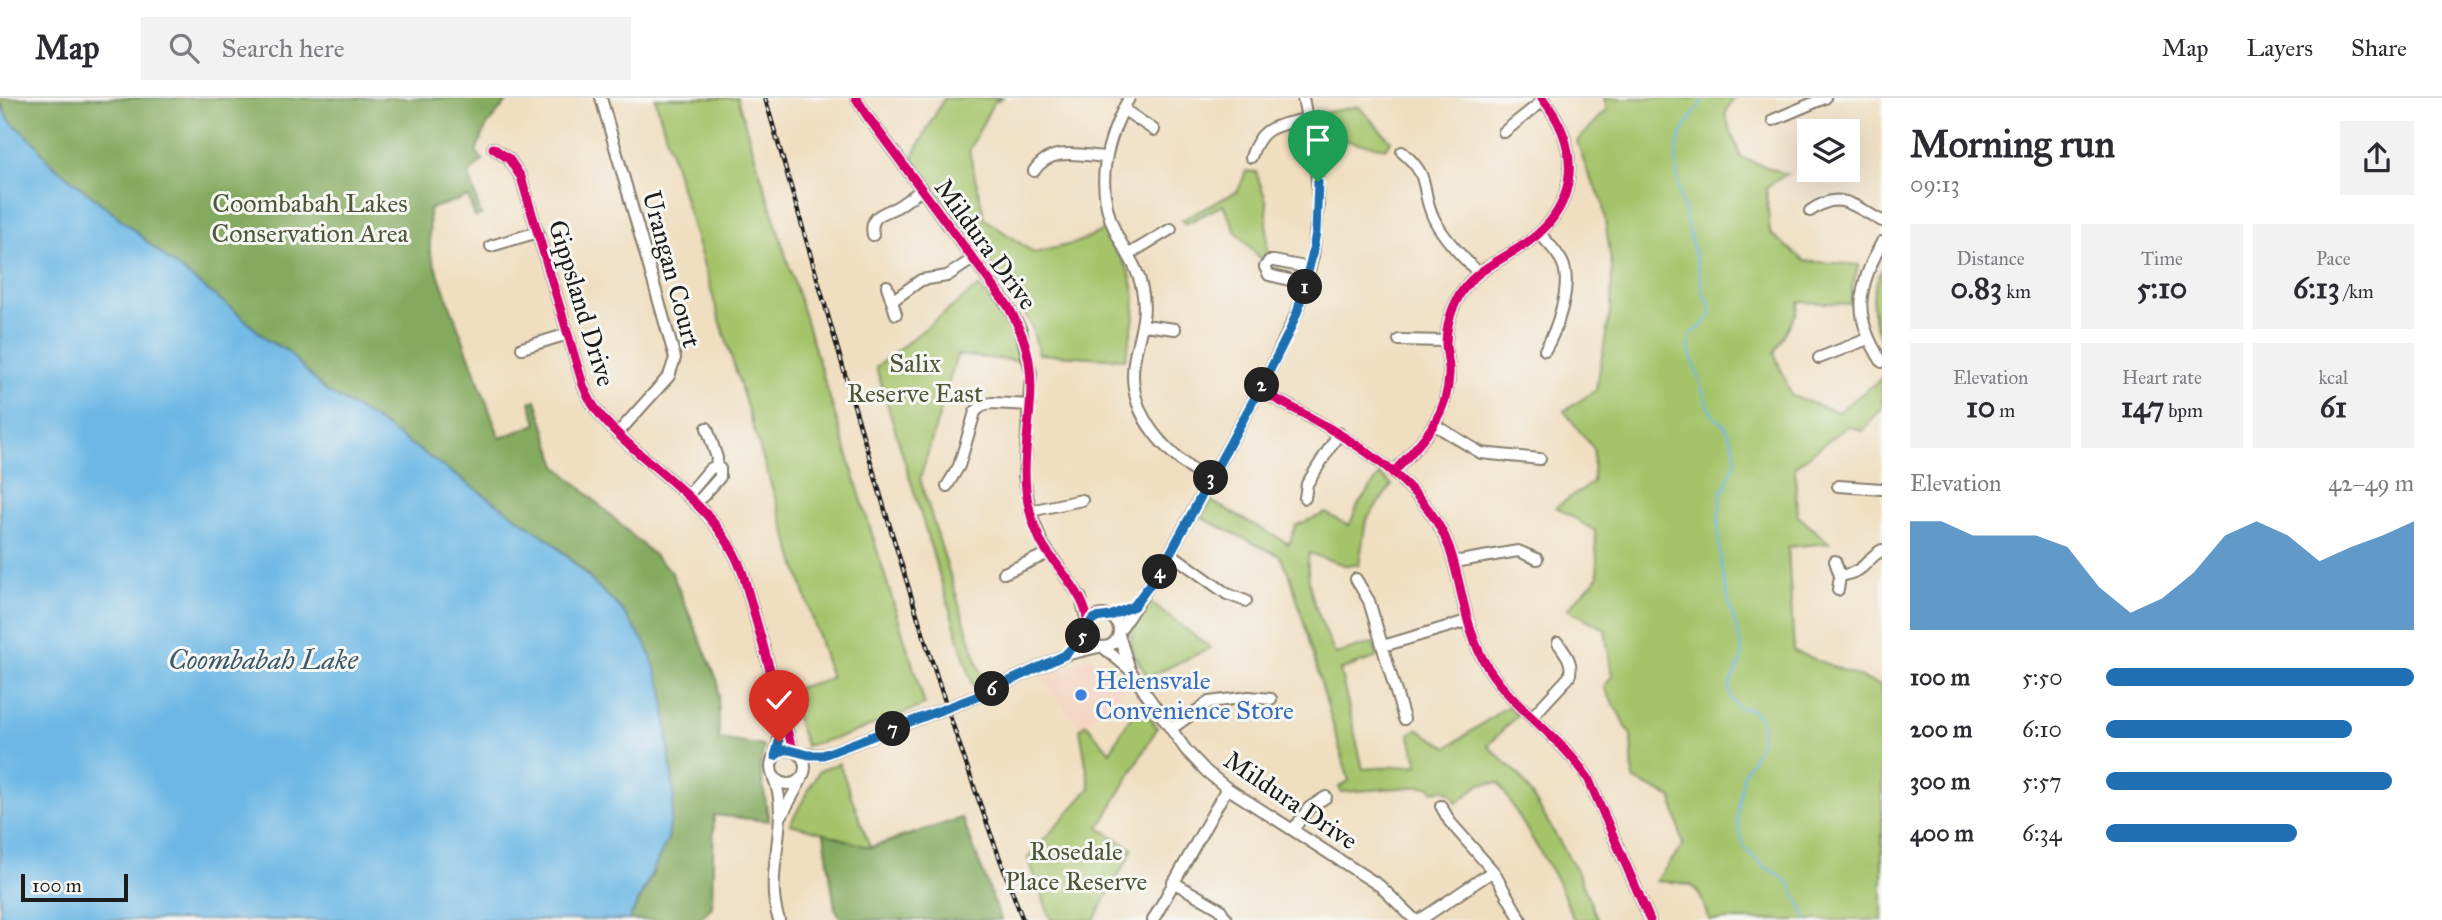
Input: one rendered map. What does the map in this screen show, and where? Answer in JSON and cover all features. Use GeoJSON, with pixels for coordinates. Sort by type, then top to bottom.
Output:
{"type":"FeatureCollection","features":[{"type":"Feature","properties":{"kind":"street","name":"Urangan Court"},"geometry":{"type":"LineString","coordinates":[[601,98],[675,358],[669,376],[617,434]]}},
{"type":"Feature","properties":{"kind":"street","name":"Mildura Drive"},"geometry":{"type":"LineString","coordinates":[[856,98],[1008,306],[1021,330],[1030,363],[1030,405],[1024,476],[1030,511],[1042,543],[1081,598],[1107,616]]}},
{"type":"Feature","properties":{"kind":"street"},"geometry":{"type":"LineString","coordinates":[[1129,98],[1110,137],[1105,157],[1104,184],[1107,208],[1114,229],[1129,254],[1142,285],[1144,325],[1134,365],[1134,388],[1140,411],[1155,437],[1209,482]]}},
{"type":"Feature","properties":{"kind":"street"},"geometry":{"type":"LineString","coordinates":[[781,817],[803,777],[823,755],[973,698],[1065,655],[1114,644],[1134,606],[1170,554],[1259,390],[1290,330],[1306,285],[1316,232],[1318,182],[1303,98]]}},
{"type":"Feature","properties":{"kind":"street"},"geometry":{"type":"LineString","coordinates":[[1773,120],[1825,98]]}},
{"type":"Feature","properties":{"kind":"street"},"geometry":{"type":"LineString","coordinates":[[1393,473],[1435,425],[1445,404],[1450,371],[1446,341],[1455,303],[1466,285],[1539,233],[1556,214],[1564,198],[1570,167],[1567,141],[1562,127],[1543,99],[1504,132]]}},
{"type":"Feature","properties":{"kind":"street"},"geometry":{"type":"LineString","coordinates":[[1122,109],[1154,130]]}},
{"type":"Feature","properties":{"kind":"street"},"geometry":{"type":"LineString","coordinates":[[1251,157],[1263,132],[1308,118]]}},
{"type":"Feature","properties":{"kind":"street","name":"Gippsland Drive"},"geometry":{"type":"LineString","coordinates":[[493,148],[509,159],[521,177],[586,394],[599,415],[617,434],[721,529],[739,562],[783,719],[797,752]]}},
{"type":"Feature","properties":{"kind":"street"},"geometry":{"type":"LineString","coordinates":[[1402,152],[1421,173],[1430,209],[1439,228],[1479,274]]}},
{"type":"Feature","properties":{"kind":"street"},"geometry":{"type":"LineString","coordinates":[[1034,171],[1044,159],[1058,154],[1105,157]]}},
{"type":"Feature","properties":{"kind":"street"},"geometry":{"type":"LineString","coordinates":[[873,235],[872,223],[875,218],[922,190]]}},
{"type":"Feature","properties":{"kind":"street"},"geometry":{"type":"LineString","coordinates":[[1810,211],[1823,201],[1840,199],[1882,221]]}},
{"type":"Feature","properties":{"kind":"street"},"geometry":{"type":"LineString","coordinates":[[1129,254],[1171,229]]}},
{"type":"Feature","properties":{"kind":"street"},"geometry":{"type":"LineString","coordinates":[[491,246],[538,232]]}},
{"type":"Feature","properties":{"kind":"street"},"geometry":{"type":"LineString","coordinates":[[1539,233],[1563,262],[1566,278],[1560,314],[1545,350]]}},
{"type":"Feature","properties":{"kind":"street"},"geometry":{"type":"LineString","coordinates":[[1882,242],[1872,261],[1863,292],[1863,322],[1868,339],[1882,362]]}},
{"type":"Feature","properties":{"kind":"street"},"geometry":{"type":"LineString","coordinates":[[892,301],[921,280],[953,274],[973,259]]}},
{"type":"Feature","properties":{"kind":"street"},"geometry":{"type":"LineString","coordinates":[[1306,285],[1269,275],[1265,267],[1269,261],[1274,261],[1310,268]]}},
{"type":"Feature","properties":{"kind":"street"},"geometry":{"type":"LineString","coordinates":[[887,286],[896,314]]}},
{"type":"Feature","properties":{"kind":"street"},"geometry":{"type":"LineString","coordinates":[[1144,325],[1175,329]]}},
{"type":"Feature","properties":{"kind":"street"},"geometry":{"type":"LineString","coordinates":[[522,348],[568,334]]}},
{"type":"Feature","properties":{"kind":"street"},"geometry":{"type":"LineString","coordinates":[[1819,358],[1868,339]]}},
{"type":"Feature","properties":{"kind":"street"},"geometry":{"type":"LineString","coordinates":[[1399,340],[1446,341]]}},
{"type":"Feature","properties":{"kind":"street"},"geometry":{"type":"LineString","coordinates":[[1259,390],[1339,433],[1393,473],[1440,525],[1454,562],[1474,642],[1500,684],[1574,757],[1588,778],[1620,838],[1650,920]]}},
{"type":"Feature","properties":{"kind":"street"},"geometry":{"type":"LineString","coordinates":[[947,486],[959,466],[975,412],[982,405],[1030,405]]}},
{"type":"Feature","properties":{"kind":"street"},"geometry":{"type":"LineString","coordinates":[[1435,425],[1481,453],[1540,459]]}},
{"type":"Feature","properties":{"kind":"street"},"geometry":{"type":"LineString","coordinates":[[707,428],[717,458],[716,467]]}},
{"type":"Feature","properties":{"kind":"street"},"geometry":{"type":"LineString","coordinates":[[1305,498],[1307,484],[1339,433]]}},
{"type":"Feature","properties":{"kind":"street"},"geometry":{"type":"LineString","coordinates":[[687,496],[710,469],[716,467]]}},
{"type":"Feature","properties":{"kind":"street"},"geometry":{"type":"LineString","coordinates":[[696,504],[720,477],[721,471],[716,467]]}},
{"type":"Feature","properties":{"kind":"street"},"geometry":{"type":"LineString","coordinates":[[1838,486],[1882,489]]}},
{"type":"Feature","properties":{"kind":"street"},"geometry":{"type":"LineString","coordinates":[[1030,511],[1082,500]]}},
{"type":"Feature","properties":{"kind":"street"},"geometry":{"type":"LineString","coordinates":[[1840,576],[1858,572],[1882,550]]}},
{"type":"Feature","properties":{"kind":"street"},"geometry":{"type":"LineString","coordinates":[[1454,562],[1518,551],[1537,559]]}},
{"type":"Feature","properties":{"kind":"street"},"geometry":{"type":"LineString","coordinates":[[1004,573],[1049,553]]}},
{"type":"Feature","properties":{"kind":"street"},"geometry":{"type":"LineString","coordinates":[[1170,554],[1227,594],[1246,601]]}},
{"type":"Feature","properties":{"kind":"street"},"geometry":{"type":"LineString","coordinates":[[1835,561],[1840,576],[1838,590]]}},
{"type":"Feature","properties":{"kind":"street"},"geometry":{"type":"LineString","coordinates":[[1356,579],[1369,601],[1404,719]]}},
{"type":"Feature","properties":{"kind":"street","name":"Mildura Drive"},"geometry":{"type":"LineString","coordinates":[[1081,598],[1088,628]]}},
{"type":"Feature","properties":{"kind":"street"},"geometry":{"type":"LineString","coordinates":[[1065,655],[1095,618],[1134,606]]}},
{"type":"Feature","properties":{"kind":"street"},"geometry":{"type":"LineString","coordinates":[[1107,616],[1117,622],[1120,633]]}},
{"type":"Feature","properties":{"kind":"street"},"geometry":{"type":"LineString","coordinates":[[1383,646],[1467,621]]}},
{"type":"Feature","properties":{"kind":"street"},"geometry":{"type":"LineString","coordinates":[[1088,628],[1090,641],[1101,647]]}},
{"type":"Feature","properties":{"kind":"street","name":"Mildura Drive"},"geometry":{"type":"LineString","coordinates":[[1120,633],[1130,670]]}},
{"type":"Feature","properties":{"kind":"street"},"geometry":{"type":"LineString","coordinates":[[1532,717],[1569,677],[1571,670],[1566,654],[1558,643]]}},
{"type":"Feature","properties":{"kind":"street","name":"Mildura Drive"},"geometry":{"type":"LineString","coordinates":[[1101,647],[1130,670],[1197,762],[1227,789],[1380,886],[1418,920]]}},
{"type":"Feature","properties":{"kind":"street"},"geometry":{"type":"LineString","coordinates":[[1171,729],[1209,702],[1249,697],[1271,699]]}},
{"type":"Feature","properties":{"kind":"street","name":"Gippsland Drive"},"geometry":{"type":"LineString","coordinates":[[775,756],[783,719]]}},
{"type":"Feature","properties":{"kind":"street"},"geometry":{"type":"LineString","coordinates":[[779,920],[773,898],[773,872],[781,817],[779,789],[771,766],[775,756],[784,750],[823,755]]}},
{"type":"Feature","properties":{"kind":"street"},"geometry":{"type":"LineString","coordinates":[[797,752],[806,763],[803,777]]}},
{"type":"Feature","properties":{"kind":"street"},"geometry":{"type":"LineString","coordinates":[[773,776],[786,785],[803,777]]}},
{"type":"Feature","properties":{"kind":"street"},"geometry":{"type":"LineString","coordinates":[[1153,920],[1227,789]]}},
{"type":"Feature","properties":{"kind":"street"},"geometry":{"type":"LineString","coordinates":[[1293,830],[1309,808],[1325,797]]}},
{"type":"Feature","properties":{"kind":"street"},"geometry":{"type":"LineString","coordinates":[[1441,806],[1450,822],[1493,871],[1521,920]]}},
{"type":"Feature","properties":{"kind":"street"},"geometry":{"type":"LineString","coordinates":[[1418,920],[1493,871]]}},
{"type":"Feature","properties":{"kind":"street"},"geometry":{"type":"LineString","coordinates":[[1173,882],[1220,909],[1227,920]]}},
{"type":"Feature","properties":{"kind":"shaded area"},"geometry":{"type":"Polygon","coordinates":[[[1089,658],[1110,663],[1128,686],[1080,729],[1042,677],[1089,658]]]}},
{"type":"Feature","properties":{"kind":"green space","name":"Coombabah Lakes Conservation Area"},"geometry":{"type":"Polygon","coordinates":[[[0,98],[510,98],[487,125],[476,151],[483,160],[469,174],[481,215],[475,217],[468,197],[429,209],[430,252],[500,438],[537,424],[530,402],[536,400],[557,466],[671,571],[718,682],[719,739],[764,746],[760,767],[769,821],[714,815],[712,907],[699,920],[629,920],[652,876],[674,798],[663,690],[588,575],[551,541],[374,419],[326,391],[286,350],[268,341],[240,315],[168,260],[48,161],[36,144],[8,119],[0,98]]]}},
{"type":"Feature","properties":{"kind":"green space"},"geometry":{"type":"Polygon","coordinates":[[[655,98],[737,98],[925,705],[850,734],[806,746],[787,691],[831,678],[718,314],[655,98]]]}},
{"type":"Feature","properties":{"kind":"green space"},"geometry":{"type":"Polygon","coordinates":[[[944,98],[1002,98],[993,103],[969,151],[985,219],[1034,253],[1076,243],[1104,230],[1127,268],[1134,290],[1133,325],[1125,359],[1039,354],[1031,325],[1023,310],[912,158],[944,98]]]}},
{"type":"Feature","properties":{"kind":"green space"},"geometry":{"type":"Polygon","coordinates":[[[1604,98],[1734,98],[1725,114],[1741,158],[1787,174],[1766,187],[1770,233],[1805,261],[1859,265],[1852,287],[1851,304],[1799,302],[1797,312],[1774,353],[1792,396],[1838,412],[1882,378],[1882,408],[1863,431],[1848,426],[1795,466],[1797,515],[1829,543],[1788,547],[1794,651],[1882,686],[1882,920],[1709,920],[1701,897],[1692,887],[1656,881],[1683,845],[1672,798],[1633,779],[1631,735],[1604,687],[1612,676],[1605,629],[1567,609],[1598,577],[1595,531],[1556,507],[1593,482],[1594,449],[1564,411],[1596,390],[1611,308],[1612,268],[1602,199],[1589,176],[1577,141],[1607,110],[1604,98]]]}},
{"type":"Feature","properties":{"kind":"green space"},"geometry":{"type":"Polygon","coordinates":[[[1358,106],[1391,141],[1386,148],[1324,137],[1319,114],[1358,106]]]}},
{"type":"Feature","properties":{"kind":"green space"},"geometry":{"type":"Polygon","coordinates":[[[1246,171],[1256,172],[1267,203],[1267,253],[1260,259],[1236,232],[1223,205],[1185,224],[1182,220],[1238,191],[1246,171]]]}},
{"type":"Feature","properties":{"kind":"green space"},"geometry":{"type":"Polygon","coordinates":[[[1882,269],[1882,341],[1873,314],[1873,296],[1882,269]]]}},
{"type":"Feature","properties":{"kind":"green space","name":"Salix Reserve East"},"geometry":{"type":"Polygon","coordinates":[[[979,286],[1005,322],[1019,361],[957,355],[920,479],[983,681],[973,686],[876,367],[979,286]]]}},
{"type":"Feature","properties":{"kind":"green space"},"geometry":{"type":"Polygon","coordinates":[[[1380,475],[1392,485],[1366,520],[1359,565],[1344,565],[1309,553],[1308,566],[1311,592],[1335,654],[1373,643],[1378,657],[1340,670],[1363,769],[1418,765],[1409,734],[1417,729],[1448,747],[1508,706],[1517,715],[1488,746],[1521,777],[1577,871],[1598,920],[1574,920],[1558,882],[1499,783],[1480,784],[1457,803],[1452,794],[1443,789],[1433,791],[1429,786],[1341,792],[1339,787],[1349,781],[1291,578],[1280,556],[1202,518],[1211,501],[1289,544],[1296,525],[1326,513],[1349,526],[1358,505],[1380,475]]]}},
{"type":"Feature","properties":{"kind":"green space"},"geometry":{"type":"Polygon","coordinates":[[[1151,603],[1211,648],[1148,677],[1135,656],[1131,639],[1136,623],[1151,603]]]}},
{"type":"Feature","properties":{"kind":"green space","name":"Rosedale Place Reserve"},"geometry":{"type":"Polygon","coordinates":[[[1139,702],[1157,728],[1099,828],[1133,849],[1094,920],[1051,920],[1028,858],[1090,788],[1080,729],[1086,724],[1110,752],[1139,702]]]}},
{"type":"Feature","properties":{"kind":"green space"},"geometry":{"type":"Polygon","coordinates":[[[839,763],[870,847],[962,818],[1001,920],[842,920],[835,908],[824,833],[790,824],[819,771],[839,763]]]}},
{"type":"Feature","properties":{"kind":"green space"},"geometry":{"type":"Polygon","coordinates":[[[962,818],[1001,920],[842,920],[835,908],[824,833],[870,848],[962,818]]]}},
{"type":"Feature","properties":{"kind":"water","name":"Coombabah Lake"},"geometry":{"type":"Polygon","coordinates":[[[0,103],[8,119],[36,144],[48,161],[168,260],[240,315],[268,341],[286,350],[326,391],[374,419],[551,541],[621,609],[647,646],[663,690],[674,798],[668,839],[629,920],[0,920],[0,103]]]}},
{"type":"Feature","properties":{"kind":"waterway"},"geometry":{"type":"LineString","coordinates":[[1703,98],[1684,129],[1676,156],[1680,194],[1703,293],[1711,314],[1691,335],[1688,346],[1705,399],[1713,416],[1725,426],[1734,446],[1736,461],[1721,495],[1718,524],[1726,591],[1742,658],[1729,686],[1731,699],[1739,708],[1750,709],[1761,718],[1761,742],[1743,775],[1737,821],[1744,847],[1763,866],[1790,884],[1807,920]]}},
{"type":"Feature","properties":{"kind":"railway"},"geometry":{"type":"LineString","coordinates":[[765,98],[917,615],[985,819],[1023,920]]}},
{"type":"Feature","properties":{"kind":"cycle path"},"geometry":{"type":"LineString","coordinates":[[856,98],[1008,306],[1018,326],[1028,354],[1031,380],[1026,493],[1041,542],[1079,596],[1087,619],[1087,631]]}},
{"type":"Feature","properties":{"kind":"cycle path"},"geometry":{"type":"LineString","coordinates":[[1393,473],[1431,429],[1444,404],[1449,374],[1446,343],[1448,327],[1462,291],[1478,274],[1528,242],[1545,227],[1558,210],[1566,192],[1568,154],[1563,135],[1542,98]]}},
{"type":"Feature","properties":{"kind":"cycle path"},"geometry":{"type":"LineString","coordinates":[[493,148],[509,159],[521,177],[583,385],[592,404],[618,434],[697,504],[734,554],[743,574],[795,751]]}},
{"type":"Feature","properties":{"kind":"cycle path"},"geometry":{"type":"LineString","coordinates":[[1259,390],[1369,453],[1417,496],[1436,520],[1454,562],[1469,624],[1480,654],[1511,697],[1564,749],[1588,778],[1650,920]]}},
{"type":"Feature","properties":{"kind":"place","name":"Helensvale Convenience Store"},"geometry":{"type":"Point","coordinates":[1081,695]}},
{"type":"Feature","properties":{"kind":"route"},"geometry":{"type":"LineString","coordinates":[[779,742],[775,756],[784,750],[823,755],[882,733],[973,698],[1065,655],[1095,618],[1110,616],[1134,606],[1162,568],[1290,330],[1306,285],[1312,256],[1318,182]]}}]}
